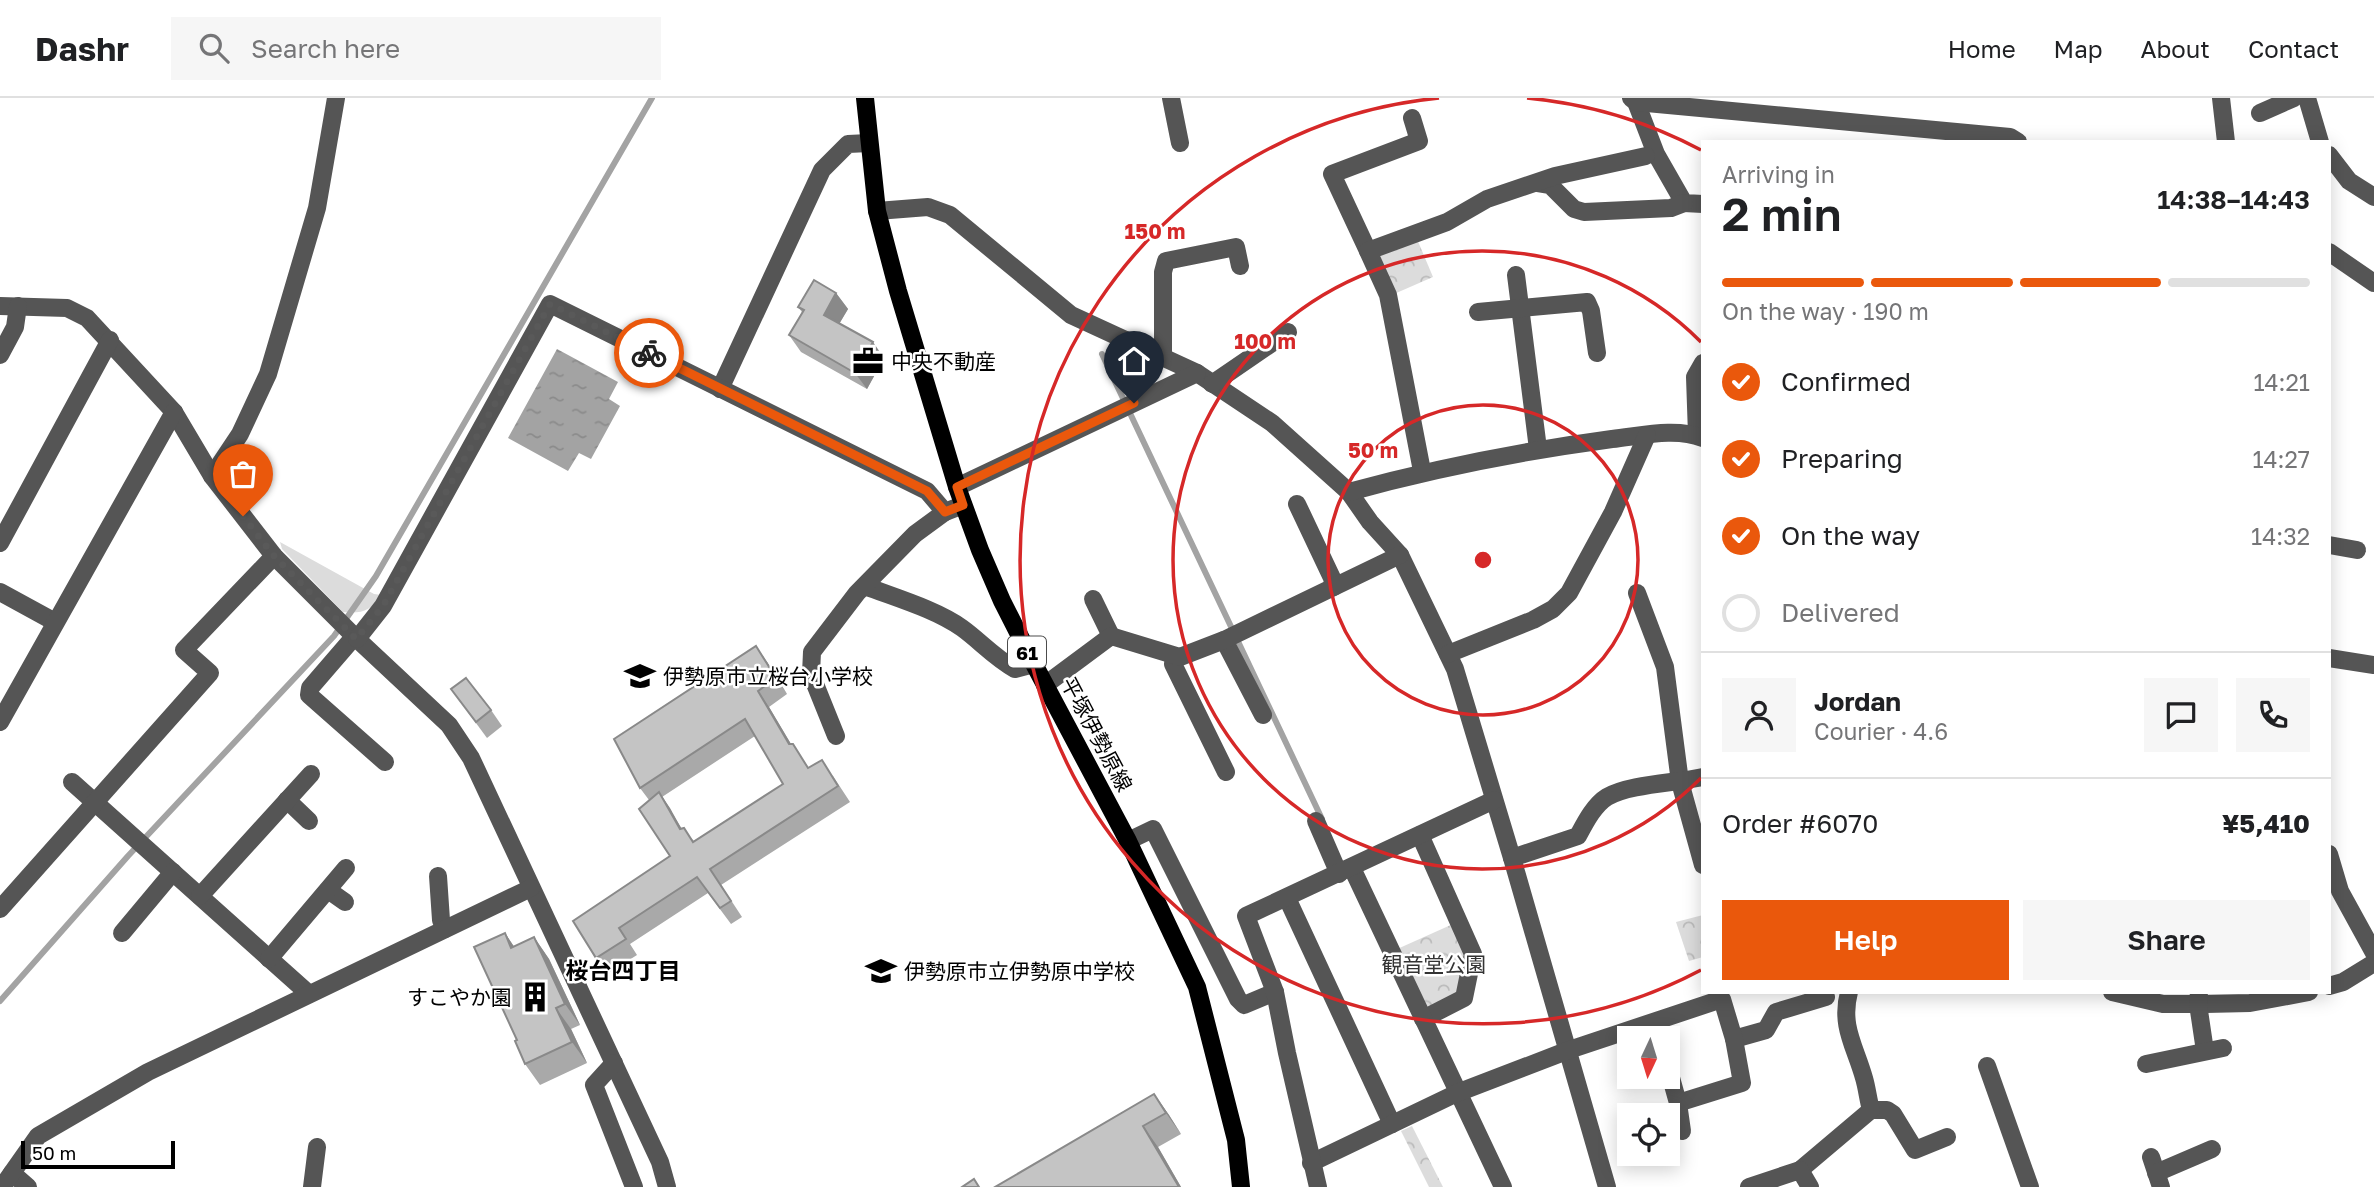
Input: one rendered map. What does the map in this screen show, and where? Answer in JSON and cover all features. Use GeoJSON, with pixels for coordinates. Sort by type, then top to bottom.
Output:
{"type":"FeatureCollection","features":[{"type":"Feature","properties":{"kind":"main road","name":"平塚伊勢原線"},"geometry":{"type":"LineString","coordinates":[[869,98],[869,143],[877,211],[963,505],[997,588],[1128,841],[1197,987],[1236,1140],[1241,1187]]}},
{"type":"Feature","properties":{"kind":"street"},"geometry":{"type":"LineString","coordinates":[[212,476],[240,434],[268,374],[317,208],[336,98]]}},
{"type":"Feature","properties":{"kind":"street"},"geometry":{"type":"LineString","coordinates":[[1171,98],[1180,143]]}},
{"type":"Feature","properties":{"kind":"street"},"geometry":{"type":"LineString","coordinates":[[2221,98],[2226,140]]}},
{"type":"Feature","properties":{"kind":"street"},"geometry":{"type":"LineString","coordinates":[[2260,113],[2294,98]]}},
{"type":"Feature","properties":{"kind":"street"},"geometry":{"type":"LineString","coordinates":[[2307,98],[2319,140]]}},
{"type":"Feature","properties":{"kind":"street"},"geometry":{"type":"LineString","coordinates":[[1684,203],[1656,154],[1633,100],[2010,137],[2015,140]]}},
{"type":"Feature","properties":{"kind":"street"},"geometry":{"type":"LineString","coordinates":[[1412,118],[1419,141],[1429,157]]}},
{"type":"Feature","properties":{"kind":"street"},"geometry":{"type":"LineString","coordinates":[[1419,141],[1332,174],[1388,295],[1422,471]]}},
{"type":"Feature","properties":{"kind":"street"},"geometry":{"type":"LineString","coordinates":[[720,388],[822,170],[848,144],[869,143]]}},
{"type":"Feature","properties":{"kind":"street"},"geometry":{"type":"LineString","coordinates":[[1368,250],[1447,222],[1477,215],[1487,199],[1555,176],[1646,156]]}},
{"type":"Feature","properties":{"kind":"street"},"geometry":{"type":"LineString","coordinates":[[2331,158],[2349,181],[2374,197]]}},
{"type":"Feature","properties":{"kind":"street"},"geometry":{"type":"LineString","coordinates":[[1538,183],[1550,185],[1574,209],[1584,212],[1701,204]]}},
{"type":"Feature","properties":{"kind":"street"},"geometry":{"type":"LineString","coordinates":[[877,211],[928,207],[950,215],[1071,315],[1197,373],[1272,423],[1349,492],[1370,522],[1400,555],[1448,654],[1512,858],[1607,1187]]}},
{"type":"Feature","properties":{"kind":"street"},"geometry":{"type":"LineString","coordinates":[[1163,357],[1163,272],[1166,261],[1235,243],[1240,266]]}},
{"type":"Feature","properties":{"kind":"street"},"geometry":{"type":"LineString","coordinates":[[2331,253],[2374,283]]}},
{"type":"Feature","properties":{"kind":"street"},"geometry":{"type":"LineString","coordinates":[[1516,275],[1538,449]]}},
{"type":"Feature","properties":{"kind":"street"},"geometry":{"type":"LineString","coordinates":[[1478,312],[1587,302],[1591,311],[1597,353]]}},
{"type":"Feature","properties":{"kind":"street"},"geometry":{"type":"LineString","coordinates":[[386,762],[309,695],[310,688],[383,606],[550,304],[927,491],[945,512]]}},
{"type":"Feature","properties":{"kind":"street"},"geometry":{"type":"LineString","coordinates":[[0,355],[15,327],[9,306],[67,309],[87,318],[174,412],[212,476],[274,556],[355,638],[449,725],[471,758],[660,1162],[667,1187]]}},
{"type":"Feature","properties":{"kind":"street"},"geometry":{"type":"LineString","coordinates":[[1212,384],[1288,332]]}},
{"type":"Feature","properties":{"kind":"street"},"geometry":{"type":"LineString","coordinates":[[0,543],[110,340]]}},
{"type":"Feature","properties":{"kind":"street"},"geometry":{"type":"LineString","coordinates":[[1349,492],[1422,471],[1538,449],[1676,432],[1700,436],[1695,377],[1701,366]]}},
{"type":"Feature","properties":{"kind":"street"},"geometry":{"type":"LineString","coordinates":[[957,487],[1197,373]]}},
{"type":"Feature","properties":{"kind":"street"},"geometry":{"type":"LineString","coordinates":[[0,722],[174,412]]}},
{"type":"Feature","properties":{"kind":"street"},"geometry":{"type":"LineString","coordinates":[[1448,654],[1533,620],[1553,609],[1569,593],[1613,512],[1647,435]]}},
{"type":"Feature","properties":{"kind":"street"},"geometry":{"type":"LineString","coordinates":[[1297,504],[1334,587]]}},
{"type":"Feature","properties":{"kind":"street"},"geometry":{"type":"LineString","coordinates":[[836,736],[811,674],[811,652],[861,589],[915,534],[945,512],[963,505]]}},
{"type":"Feature","properties":{"kind":"street"},"geometry":{"type":"LineString","coordinates":[[2331,545],[2357,550]]}},
{"type":"Feature","properties":{"kind":"street"},"geometry":{"type":"LineString","coordinates":[[1093,599],[1111,636],[1180,657],[1224,640],[1400,555]]}},
{"type":"Feature","properties":{"kind":"street"},"geometry":{"type":"LineString","coordinates":[[0,909],[210,673],[184,650],[274,556]]}},
{"type":"Feature","properties":{"kind":"street"},"geometry":{"type":"LineString","coordinates":[[861,589],[908,602],[961,627],[1015,669],[1034,664]]}},
{"type":"Feature","properties":{"kind":"street"},"geometry":{"type":"LineString","coordinates":[[0,592],[55,622]]}},
{"type":"Feature","properties":{"kind":"street"},"geometry":{"type":"LineString","coordinates":[[1637,593],[1665,667],[1680,782],[1701,858]]}},
{"type":"Feature","properties":{"kind":"street"},"geometry":{"type":"LineString","coordinates":[[1045,684],[1111,636]]}},
{"type":"Feature","properties":{"kind":"street"},"geometry":{"type":"LineString","coordinates":[[1224,640],[1263,715]]}},
{"type":"Feature","properties":{"kind":"street"},"geometry":{"type":"LineString","coordinates":[[1174,656],[1173,664],[1226,772]]}},
{"type":"Feature","properties":{"kind":"street"},"geometry":{"type":"LineString","coordinates":[[2331,658],[2374,665]]}},
{"type":"Feature","properties":{"kind":"street"},"geometry":{"type":"LineString","coordinates":[[200,896],[311,774]]}},
{"type":"Feature","properties":{"kind":"street"},"geometry":{"type":"LineString","coordinates":[[1512,858],[1578,836],[1605,798],[1620,791],[1701,777]]}},
{"type":"Feature","properties":{"kind":"street"},"geometry":{"type":"LineString","coordinates":[[72,782],[309,994]]}},
{"type":"Feature","properties":{"kind":"street"},"geometry":{"type":"LineString","coordinates":[[287,800],[309,821]]}},
{"type":"Feature","properties":{"kind":"street"},"geometry":{"type":"LineString","coordinates":[[1318,1187],[1275,992],[1246,916],[1494,800]]}},
{"type":"Feature","properties":{"kind":"street"},"geometry":{"type":"LineString","coordinates":[[1316,821],[1423,1019],[1503,1187]]}},
{"type":"Feature","properties":{"kind":"street"},"geometry":{"type":"LineString","coordinates":[[1128,841],[1153,829],[1238,999],[1244,1005],[1275,992]]}},
{"type":"Feature","properties":{"kind":"street"},"geometry":{"type":"LineString","coordinates":[[1420,835],[1473,954],[1464,998],[1423,1019]]}},
{"type":"Feature","properties":{"kind":"street"},"geometry":{"type":"LineString","coordinates":[[2331,861],[2340,891],[2374,953]]}},
{"type":"Feature","properties":{"kind":"street"},"geometry":{"type":"LineString","coordinates":[[269,958],[346,868]]}},
{"type":"Feature","properties":{"kind":"street"},"geometry":{"type":"LineString","coordinates":[[122,933],[173,872]]}},
{"type":"Feature","properties":{"kind":"street"},"geometry":{"type":"LineString","coordinates":[[438,876],[441,920],[445,929]]}},
{"type":"Feature","properties":{"kind":"street"},"geometry":{"type":"LineString","coordinates":[[28,1187],[7,1180],[38,1136],[148,1072],[531,888]]}},
{"type":"Feature","properties":{"kind":"street"},"geometry":{"type":"LineString","coordinates":[[328,890],[345,902]]}},
{"type":"Feature","properties":{"kind":"street"},"geometry":{"type":"LineString","coordinates":[[1287,898],[1392,1124]]}},
{"type":"Feature","properties":{"kind":"street"},"geometry":{"type":"LineString","coordinates":[[2331,985],[2343,982],[2374,963]]}},
{"type":"Feature","properties":{"kind":"street"},"geometry":{"type":"LineString","coordinates":[[1848,994],[1845,1008],[1847,1031],[1864,1078],[1871,1110]]}},
{"type":"Feature","properties":{"kind":"street"},"geometry":{"type":"LineString","coordinates":[[2121,994],[2164,1004],[2198,998],[2250,1003],[2298,994]]}},
{"type":"Feature","properties":{"kind":"street"},"geometry":{"type":"LineString","coordinates":[[1734,1039],[1766,1031],[1776,1012],[1826,996]]}},
{"type":"Feature","properties":{"kind":"street"},"geometry":{"type":"LineString","coordinates":[[2146,1064],[2214,1049],[2198,998]]}},
{"type":"Feature","properties":{"kind":"street"},"geometry":{"type":"LineString","coordinates":[[1664,1026],[1722,999],[1734,1039],[1742,1083],[1678,1103],[1674,1089]]}},
{"type":"Feature","properties":{"kind":"street"},"geometry":{"type":"LineString","coordinates":[[1311,1163],[1457,1093],[1569,1050],[1617,1039]]}},
{"type":"Feature","properties":{"kind":"street"},"geometry":{"type":"LineString","coordinates":[[614,1063],[594,1086],[634,1187]]}},
{"type":"Feature","properties":{"kind":"street"},"geometry":{"type":"LineString","coordinates":[[1990,1069],[2007,1104],[2030,1187]]}},
{"type":"Feature","properties":{"kind":"street"},"geometry":{"type":"LineString","coordinates":[[1749,1187],[1800,1170],[1871,1110],[1887,1110],[1893,1114],[1914,1150],[1947,1137]]}},
{"type":"Feature","properties":{"kind":"street"},"geometry":{"type":"LineString","coordinates":[[1680,1117],[1682,1131]]}},
{"type":"Feature","properties":{"kind":"street"},"geometry":{"type":"LineString","coordinates":[[312,1187],[317,1147]]}},
{"type":"Feature","properties":{"kind":"street"},"geometry":{"type":"LineString","coordinates":[[2156,1172],[2195,1163],[2212,1149]]}},
{"type":"Feature","properties":{"kind":"street"},"geometry":{"type":"LineString","coordinates":[[1800,1170],[1810,1187]]}},
{"type":"Feature","properties":{"kind":"green space"},"geometry":{"type":"Polygon","coordinates":[[[1417,239],[1433,277],[1394,294],[1379,256],[1417,239]]]}},
{"type":"Feature","properties":{"kind":"green space"},"geometry":{"type":"Polygon","coordinates":[[[280,542],[374,594],[382,595],[374,605],[365,610],[343,612],[282,549],[280,542]]]}},
{"type":"Feature","properties":{"kind":"green space"},"geometry":{"type":"Polygon","coordinates":[[[1701,916],[1701,958],[1689,961],[1676,922],[1701,916]]]}},
{"type":"Feature","properties":{"kind":"green space","name":"観音堂公園"},"geometry":{"type":"Polygon","coordinates":[[[1453,924],[1466,951],[1458,995],[1430,1008],[1422,1007],[1395,950],[1453,924]]]}},
{"type":"Feature","properties":{"kind":"green space"},"geometry":{"type":"Polygon","coordinates":[[[1412,1126],[1443,1187],[1429,1187],[1401,1131],[1412,1126]]]}},
{"type":"Feature","properties":{"kind":"water"},"geometry":{"type":"Polygon","coordinates":[[[557,349],[618,382],[609,399],[620,406],[591,459],[579,453],[568,471],[508,438],[557,349]]]}},
{"type":"Feature","properties":{"kind":"building"},"geometry":{"type":"Polygon","coordinates":[[[814,280],[836,293],[824,315],[873,342],[855,373],[789,335],[804,310],[798,307],[814,280]]]}},
{"type":"Feature","properties":{"kind":"building"},"geometry":{"type":"Polygon","coordinates":[[[756,646],[776,678],[758,691],[789,744],[793,744],[808,768],[822,760],[838,786],[710,869],[731,901],[720,908],[697,877],[619,928],[626,939],[596,958],[573,921],[670,856],[639,809],[659,792],[680,829],[684,828],[693,842],[783,784],[745,719],[640,788],[614,739],[756,646]]]}},
{"type":"Feature","properties":{"kind":"building"},"geometry":{"type":"Polygon","coordinates":[[[466,678],[491,710],[476,722],[451,689],[466,678]]]}},
{"type":"Feature","properties":{"kind":"building","name":"すこやか園"},"geometry":{"type":"Polygon","coordinates":[[[505,933],[511,948],[534,937],[565,1004],[556,1008],[572,1042],[525,1064],[515,1041],[517,1040],[474,947],[505,933]]]}},
{"type":"Feature","properties":{"kind":"building"},"geometry":{"type":"Polygon","coordinates":[[[1154,1094],[1166,1113],[1143,1126],[1179,1187],[995,1187],[1154,1094]]]}},
{"type":"Feature","properties":{"kind":"building"},"geometry":{"type":"Polygon","coordinates":[[[974,1179],[979,1187],[962,1187],[974,1179]]]}},
{"type":"Feature","properties":{"kind":"waterway"},"geometry":{"type":"LineString","coordinates":[[0,1001],[128,856],[334,636],[376,576],[652,98]]}},
{"type":"Feature","properties":{"kind":"waterway"},"geometry":{"type":"LineString","coordinates":[[1102,354],[1322,819]]}},
{"type":"Feature","properties":{"kind":"way so far"},"geometry":{"type":"LineString","coordinates":[[243,516],[274,556],[356,639],[383,606],[550,304],[649,353]]}},
{"type":"Feature","properties":{"kind":"place","name":"中央不動産"},"geometry":{"type":"Point","coordinates":[868,361]}},
{"type":"Feature","properties":{"kind":"place","name":"伊勢原市立桜台小学校"},"geometry":{"type":"Point","coordinates":[640,676]}},
{"type":"Feature","properties":{"kind":"place","name":"伊勢原市立伊勢原中学校"},"geometry":{"type":"Point","coordinates":[881,971]}},
{"type":"Feature","properties":{"kind":"place","name":"すこやか園"},"geometry":{"type":"Point","coordinates":[535,997]}},
{"type":"Feature","properties":{"kind":"district","name":"桜台四丁目"},"geometry":{"type":"Point","coordinates":[623,970]}},
{"type":"Feature","properties":{"kind":"route"},"geometry":{"type":"LineString","coordinates":[[649,353],[927,491],[945,512],[963,505],[957,487],[1134,403]]}}]}
